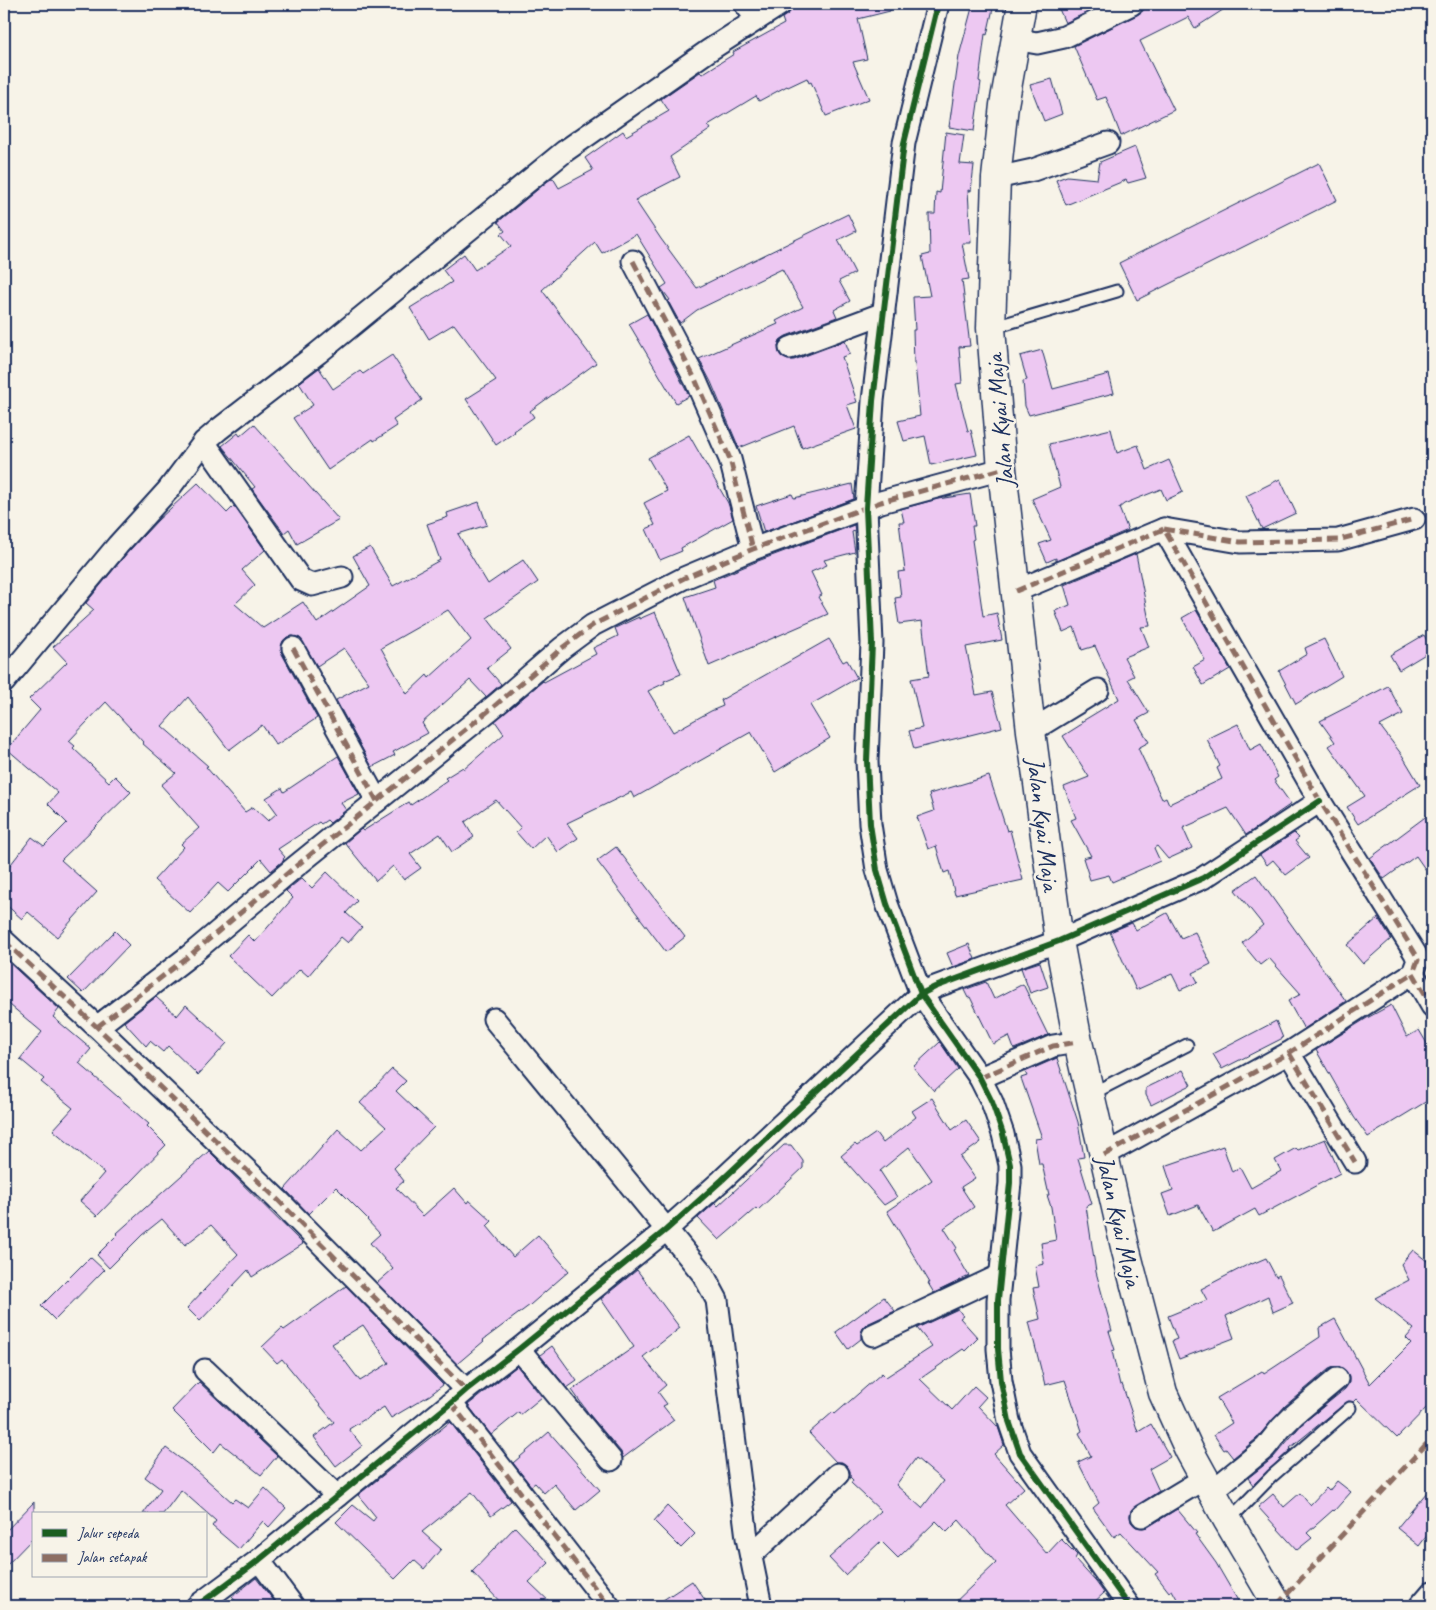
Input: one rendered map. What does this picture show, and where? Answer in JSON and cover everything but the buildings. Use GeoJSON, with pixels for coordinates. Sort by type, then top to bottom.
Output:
{"type":"FeatureCollection","features":[{"type":"Feature","properties":{"kind":"main road","name":"Jalan Kyai Maja"},"geometry":{"type":"LineString","coordinates":[[1022,4],[1014,40],[1004,105],[996,178],[991,328],[1002,469],[1031,731],[1059,941],[1078,1042],[1126,1251],[1162,1393],[1188,1450],[1278,1606]]}},
{"type":"Feature","properties":{"kind":"street"},"geometry":{"type":"LineString","coordinates":[[4,682],[118,545],[168,490],[204,442],[565,151],[708,51],[751,11],[781,4]]}},
{"type":"Feature","properties":{"kind":"street"},"geometry":{"type":"LineString","coordinates":[[938,4],[904,143],[873,401],[882,503],[872,643],[867,761],[870,824],[877,870],[887,904],[991,1072],[992,1102],[1003,1134],[1010,1165],[1010,1183],[998,1300],[998,1349],[1001,1382],[1009,1421],[1020,1453],[1129,1606]]}},
{"type":"Feature","properties":{"kind":"street"},"geometry":{"type":"LineString","coordinates":[[1014,40],[1037,43],[1064,36],[1132,4]]}},
{"type":"Feature","properties":{"kind":"street"},"geometry":{"type":"LineString","coordinates":[[996,178],[1033,170],[1108,143]]}},
{"type":"Feature","properties":{"kind":"street"},"geometry":{"type":"LineString","coordinates":[[633,261],[695,379],[730,459],[753,548]]}},
{"type":"Feature","properties":{"kind":"street"},"geometry":{"type":"LineString","coordinates":[[790,348],[884,313]]}},
{"type":"Feature","properties":{"kind":"street"},"geometry":{"type":"LineString","coordinates":[[204,442],[301,580],[312,586],[342,577]]}},
{"type":"Feature","properties":{"kind":"street"},"geometry":{"type":"LineString","coordinates":[[97,1027],[189,956],[295,867],[497,704],[562,648],[593,625],[684,578],[753,548],[882,503],[1002,469]]}},
{"type":"Feature","properties":{"kind":"street"},"geometry":{"type":"LineString","coordinates":[[1016,591],[1164,529],[1240,542],[1338,540],[1414,519]]}},
{"type":"Feature","properties":{"kind":"street"},"geometry":{"type":"LineString","coordinates":[[1104,1155],[1288,1052],[1414,973],[1418,960],[1320,801],[1164,529]]}},
{"type":"Feature","properties":{"kind":"street"},"geometry":{"type":"LineString","coordinates":[[293,648],[377,801]]}},
{"type":"Feature","properties":{"kind":"street"},"geometry":{"type":"LineString","coordinates":[[1031,731],[1098,690]]}},
{"type":"Feature","properties":{"kind":"street"},"geometry":{"type":"LineString","coordinates":[[197,1606],[259,1560],[666,1230],[937,987],[1059,941],[1202,878],[1320,801]]}},
{"type":"Feature","properties":{"kind":"street"},"geometry":{"type":"LineString","coordinates":[[4,941],[278,1200],[459,1397],[609,1606]]}},
{"type":"Feature","properties":{"kind":"street"},"geometry":{"type":"LineString","coordinates":[[1414,973],[1432,1006]]}},
{"type":"Feature","properties":{"kind":"street"},"geometry":{"type":"LineString","coordinates":[[494,1019],[703,1274],[717,1300],[751,1555],[760,1601]]}},
{"type":"Feature","properties":{"kind":"street"},"geometry":{"type":"LineString","coordinates":[[991,1072],[1054,1046],[1078,1042]]}},
{"type":"Feature","properties":{"kind":"street"},"geometry":{"type":"LineString","coordinates":[[1288,1052],[1355,1162]]}},
{"type":"Feature","properties":{"kind":"street"},"geometry":{"type":"LineString","coordinates":[[873,1335],[1001,1275]]}},
{"type":"Feature","properties":{"kind":"street"},"geometry":{"type":"LineString","coordinates":[[519,1349],[611,1460]]}},
{"type":"Feature","properties":{"kind":"street"},"geometry":{"type":"LineString","coordinates":[[205,1370],[337,1496]]}},
{"type":"Feature","properties":{"kind":"street"},"geometry":{"type":"LineString","coordinates":[[1142,1516],[1208,1485],[1265,1448],[1294,1415],[1337,1379]]}},
{"type":"Feature","properties":{"kind":"street"},"geometry":{"type":"LineString","coordinates":[[751,1555],[838,1474]]}},
{"type":"Feature","properties":{"kind":"street"},"geometry":{"type":"LineString","coordinates":[[259,1560],[293,1606]]}},
{"type":"Feature","properties":{"kind":"street"},"geometry":{"type":"LineString","coordinates":[[1420,1606],[1432,1592]]}},
{"type":"Feature","properties":{"kind":"lane"},"geometry":{"type":"LineString","coordinates":[[991,328],[1117,291]]}},
{"type":"Feature","properties":{"kind":"lane"},"geometry":{"type":"LineString","coordinates":[[1091,1094],[1188,1045]]}},
{"type":"Feature","properties":{"kind":"lane"},"geometry":{"type":"LineString","coordinates":[[1228,1521],[1272,1476],[1350,1408]]}},
{"type":"Feature","properties":{"kind":"marked path"},"geometry":{"type":"LineString","coordinates":[[633,261],[695,379],[730,459],[753,549]]}},
{"type":"Feature","properties":{"kind":"marked path"},"geometry":{"type":"LineString","coordinates":[[97,1027],[189,956],[295,867],[497,704],[562,648],[593,625],[684,578],[753,549],[881,502],[1002,469]]}},
{"type":"Feature","properties":{"kind":"marked path"},"geometry":{"type":"LineString","coordinates":[[1164,529],[1240,542],[1338,540],[1414,519]]}},
{"type":"Feature","properties":{"kind":"marked path"},"geometry":{"type":"LineString","coordinates":[[1016,591],[1164,529],[1320,801],[1415,953],[1418,960],[1413,973],[1432,1006]]}},
{"type":"Feature","properties":{"kind":"marked path"},"geometry":{"type":"LineString","coordinates":[[293,648],[377,801]]}},
{"type":"Feature","properties":{"kind":"marked path"},"geometry":{"type":"LineString","coordinates":[[4,941],[278,1200],[466,1390]]}},
{"type":"Feature","properties":{"kind":"marked path"},"geometry":{"type":"LineString","coordinates":[[1104,1155],[1289,1053],[1413,973]]}},
{"type":"Feature","properties":{"kind":"marked path"},"geometry":{"type":"LineString","coordinates":[[980,1078],[1053,1046],[1078,1042]]}},
{"type":"Feature","properties":{"kind":"marked path"},"geometry":{"type":"LineString","coordinates":[[1289,1053],[1355,1162]]}},
{"type":"Feature","properties":{"kind":"marked path"},"geometry":{"type":"LineString","coordinates":[[451,1403],[609,1606]]}},
{"type":"Feature","properties":{"kind":"marked path"},"geometry":{"type":"LineString","coordinates":[[1277,1605],[1432,1438]]}},
{"type":"Feature","properties":{"kind":"cycle path"},"geometry":{"type":"LineString","coordinates":[[938,4],[904,143],[873,401],[866,508],[872,643],[867,761],[870,824],[877,870],[887,904],[921,994],[980,1078],[992,1102],[1003,1134],[1010,1165],[1010,1183],[998,1300],[998,1349],[1001,1381],[1009,1421],[1020,1453],[1129,1606]]}},
{"type":"Feature","properties":{"kind":"cycle path"},"geometry":{"type":"LineString","coordinates":[[197,1606],[259,1560],[466,1390],[666,1230],[921,994],[935,987],[1059,941],[1203,878],[1320,801]]}}]}
